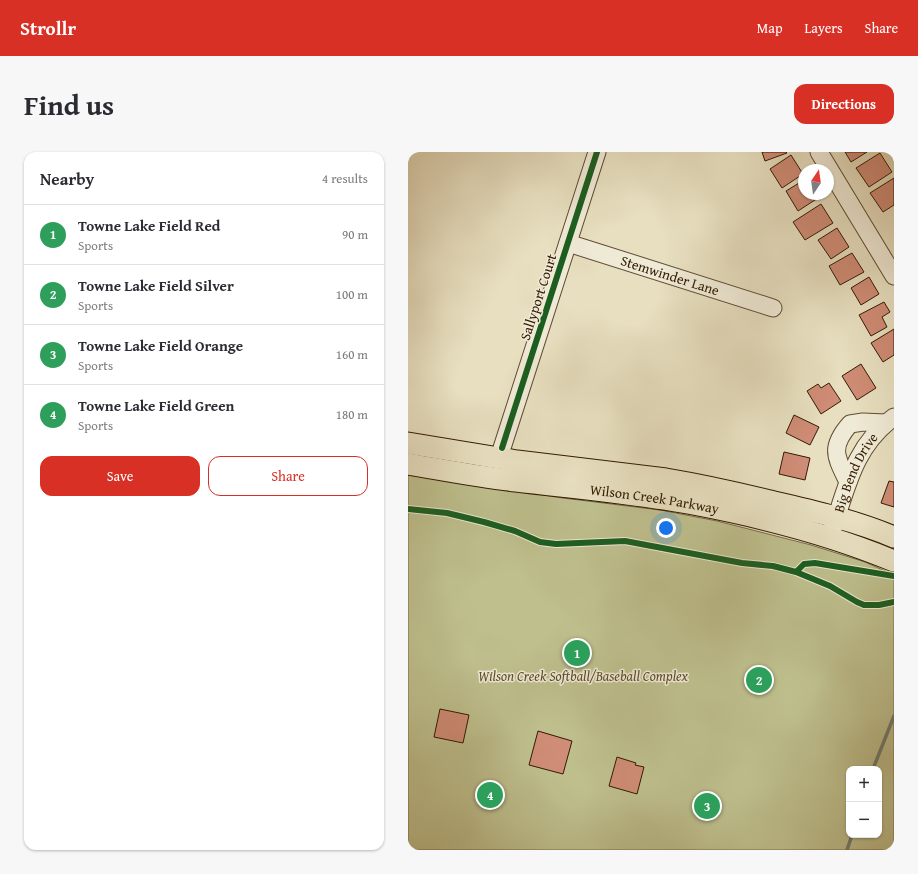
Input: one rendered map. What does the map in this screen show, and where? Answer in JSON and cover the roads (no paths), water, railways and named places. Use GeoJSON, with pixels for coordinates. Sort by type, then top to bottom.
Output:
{"type":"FeatureCollection","features":[{"type":"Feature","properties":{"kind":"main road","name":"Wilson Creek Parkway"},"geometry":{"type":"LineString","coordinates":[[408,443],[477,455],[535,473]]}},
{"type":"Feature","properties":{"kind":"main road","name":"Wilson Creek Parkway"},"geometry":{"type":"LineString","coordinates":[[408,464],[492,478],[535,473],[689,483],[778,502],[834,528],[894,560]]}},
{"type":"Feature","properties":{"kind":"main road","name":"Wilson Creek Parkway"},"geometry":{"type":"LineString","coordinates":[[834,528],[894,537]]}},
{"type":"Feature","properties":{"kind":"street","name":"Sallyport Court"},"geometry":{"type":"LineString","coordinates":[[502,448],[597,152]]}},
{"type":"Feature","properties":{"kind":"street"},"geometry":{"type":"LineString","coordinates":[[819,152],[894,276]]}},
{"type":"Feature","properties":{"kind":"street","name":"Stemwinder Lane"},"geometry":{"type":"LineString","coordinates":[[568,243],[773,308]]}},
{"type":"Feature","properties":{"kind":"street"},"geometry":{"type":"LineString","coordinates":[[848,482],[838,460],[836,449],[840,435],[850,424],[890,420]]}},
{"type":"Feature","properties":{"kind":"street","name":"Big Bend Drive"},"geometry":{"type":"LineString","coordinates":[[834,528],[854,465],[868,442],[890,420]]}},
{"type":"Feature","properties":{"kind":"waterway"},"geometry":{"type":"LineString","coordinates":[[874,766],[894,716]]}},
{"type":"Feature","properties":{"kind":"waterway"},"geometry":{"type":"LineString","coordinates":[[847,850],[851,838]]}},
{"type":"Feature","properties":{"kind":"place","name":"Towne Lake Field Red"},"geometry":{"type":"Point","coordinates":[577,653]}},
{"type":"Feature","properties":{"kind":"place","name":"Towne Lake Field Silver"},"geometry":{"type":"Point","coordinates":[759,680]}},
{"type":"Feature","properties":{"kind":"place","name":"Towne Lake Field Green"},"geometry":{"type":"Point","coordinates":[490,795]}},
{"type":"Feature","properties":{"kind":"place","name":"Towne Lake Field Orange"},"geometry":{"type":"Point","coordinates":[707,806]}},
{"type":"Feature","properties":{"kind":"park label","name":"Wilson Creek Softball/Baseball Complex"},"geometry":{"type":"Point","coordinates":[583,676]}}]}
